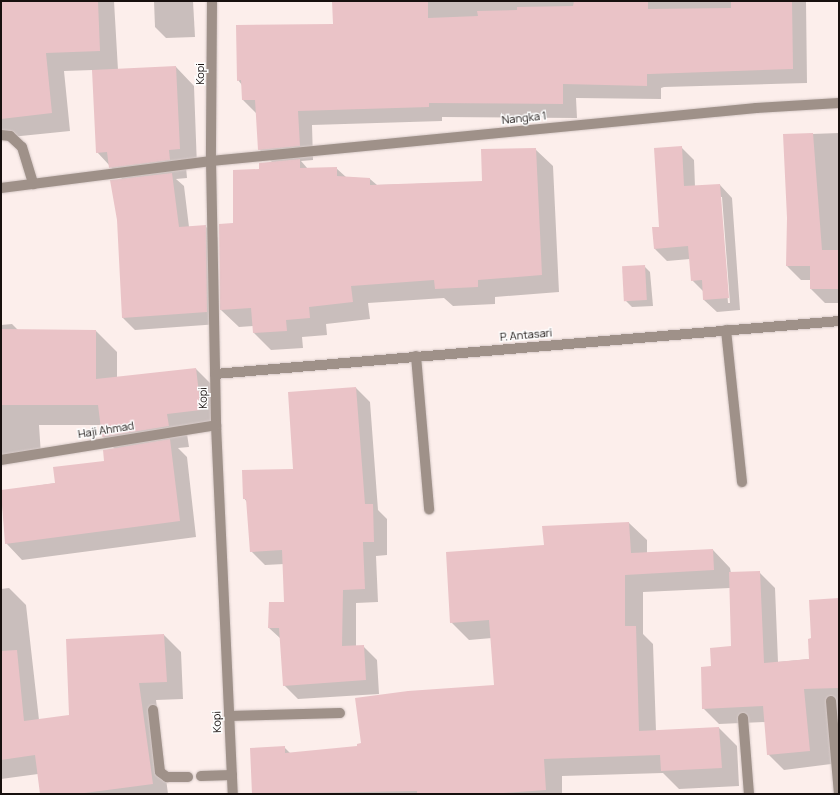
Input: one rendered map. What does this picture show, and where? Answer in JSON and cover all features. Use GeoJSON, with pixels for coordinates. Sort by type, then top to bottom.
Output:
{"type":"FeatureCollection","features":[{"type":"Feature","properties":{"kind":"street","name":"Kopi"},"geometry":{"type":"LineString","coordinates":[[212,1],[211,161],[216,425],[232,794]]}},
{"type":"Feature","properties":{"kind":"street","name":"Nangka 1"},"geometry":{"type":"LineString","coordinates":[[1,188],[211,161],[698,114],[839,103]]}},
{"type":"Feature","properties":{"kind":"street"},"geometry":{"type":"LineString","coordinates":[[1,136],[10,136],[22,147],[33,184]]}},
{"type":"Feature","properties":{"kind":"street","name":"P. Antasari"},"geometry":{"type":"LineString","coordinates":[[215,374],[839,321]]}},
{"type":"Feature","properties":{"kind":"street"},"geometry":{"type":"LineString","coordinates":[[726,330],[742,482]]}},
{"type":"Feature","properties":{"kind":"street"},"geometry":{"type":"LineString","coordinates":[[416,356],[429,509]]}},
{"type":"Feature","properties":{"kind":"street","name":"Haji Ahmad"},"geometry":{"type":"LineString","coordinates":[[1,460],[216,425]]}},
{"type":"Feature","properties":{"kind":"street"},"geometry":{"type":"LineString","coordinates":[[831,701],[839,794]]}},
{"type":"Feature","properties":{"kind":"street"},"geometry":{"type":"LineString","coordinates":[[153,710],[160,772],[167,777],[188,777]]}},
{"type":"Feature","properties":{"kind":"street"},"geometry":{"type":"LineString","coordinates":[[229,716],[340,713]]}},
{"type":"Feature","properties":{"kind":"street"},"geometry":{"type":"LineString","coordinates":[[743,718],[749,794]]}},
{"type":"Feature","properties":{"kind":"street"},"geometry":{"type":"LineString","coordinates":[[201,776],[232,775]]}},
{"type":"Feature","properties":{"kind":"building"},"geometry":{"type":"Polygon","coordinates":[[[1,1],[98,1],[100,51],[46,53],[52,113],[1,119],[1,1]]]}},
{"type":"Feature","properties":{"kind":"building"},"geometry":{"type":"Polygon","coordinates":[[[332,1],[428,1],[428,18],[478,16],[477,11],[517,10],[517,7],[573,6],[574,1],[648,1],[648,9],[731,8],[731,1],[792,1],[793,69],[647,74],[647,86],[563,84],[563,104],[429,103],[429,107],[298,111],[300,146],[258,150],[255,100],[242,100],[241,80],[237,81],[236,25],[333,24],[332,1]]]}},
{"type":"Feature","properties":{"kind":"building"},"geometry":{"type":"Polygon","coordinates":[[[176,66],[180,149],[169,150],[170,160],[109,168],[107,152],[96,153],[92,70],[176,66]]]}},
{"type":"Feature","properties":{"kind":"building"},"geometry":{"type":"Polygon","coordinates":[[[813,133],[822,250],[839,250],[839,289],[810,289],[810,266],[786,266],[787,218],[783,134],[813,133]]]}},
{"type":"Feature","properties":{"kind":"building"},"geometry":{"type":"Polygon","coordinates":[[[682,146],[684,186],[720,184],[729,298],[703,300],[702,280],[691,281],[688,246],[654,249],[652,227],[659,227],[654,148],[682,146]]]}},
{"type":"Feature","properties":{"kind":"building"},"geometry":{"type":"Polygon","coordinates":[[[536,148],[542,275],[478,280],[478,287],[435,289],[434,280],[351,286],[353,302],[309,307],[310,318],[286,320],[287,331],[253,333],[251,308],[220,310],[219,224],[233,223],[233,170],[259,169],[259,163],[300,159],[300,168],[337,167],[337,176],[370,178],[370,185],[482,181],[481,149],[536,148]]]}},
{"type":"Feature","properties":{"kind":"building"},"geometry":{"type":"Polygon","coordinates":[[[172,173],[179,227],[206,225],[207,312],[122,318],[117,220],[110,180],[172,173]]]}},
{"type":"Feature","properties":{"kind":"building"},"geometry":{"type":"Polygon","coordinates":[[[645,265],[647,300],[624,301],[622,266],[645,265]]]}},
{"type":"Feature","properties":{"kind":"building"},"geometry":{"type":"Polygon","coordinates":[[[1,329],[96,330],[96,379],[196,368],[201,410],[167,414],[169,426],[102,437],[98,405],[1,405],[1,329]]]}},
{"type":"Feature","properties":{"kind":"building"},"geometry":{"type":"Polygon","coordinates":[[[356,387],[365,504],[373,504],[374,542],[363,542],[365,589],[343,590],[342,646],[364,645],[366,680],[283,686],[279,628],[268,628],[269,602],[284,602],[282,550],[250,552],[246,499],[243,499],[242,470],[293,469],[288,392],[356,387]]]}},
{"type":"Feature","properties":{"kind":"building"},"geometry":{"type":"Polygon","coordinates":[[[170,439],[180,521],[5,544],[1,490],[55,483],[53,467],[104,461],[103,450],[170,439]]]}},
{"type":"Feature","properties":{"kind":"building"},"geometry":{"type":"Polygon","coordinates":[[[629,522],[631,553],[713,549],[714,570],[625,575],[625,626],[636,626],[639,731],[719,727],[722,768],[661,771],[660,755],[544,759],[546,790],[490,794],[417,794],[417,791],[252,794],[250,748],[285,746],[285,753],[357,746],[357,744],[361,743],[355,698],[408,691],[494,685],[489,620],[450,623],[446,552],[544,545],[542,526],[629,522]]]}},
{"type":"Feature","properties":{"kind":"building"},"geometry":{"type":"Polygon","coordinates":[[[760,571],[764,663],[809,659],[808,639],[811,638],[809,600],[839,598],[839,688],[804,689],[810,751],[767,755],[763,706],[702,709],[701,667],[711,666],[710,648],[731,646],[729,572],[760,571]]]}},
{"type":"Feature","properties":{"kind":"building"},"geometry":{"type":"Polygon","coordinates":[[[164,634],[167,682],[139,683],[153,784],[77,794],[40,794],[35,755],[1,760],[1,651],[17,650],[24,721],[69,715],[66,639],[164,634]]]}}]}
